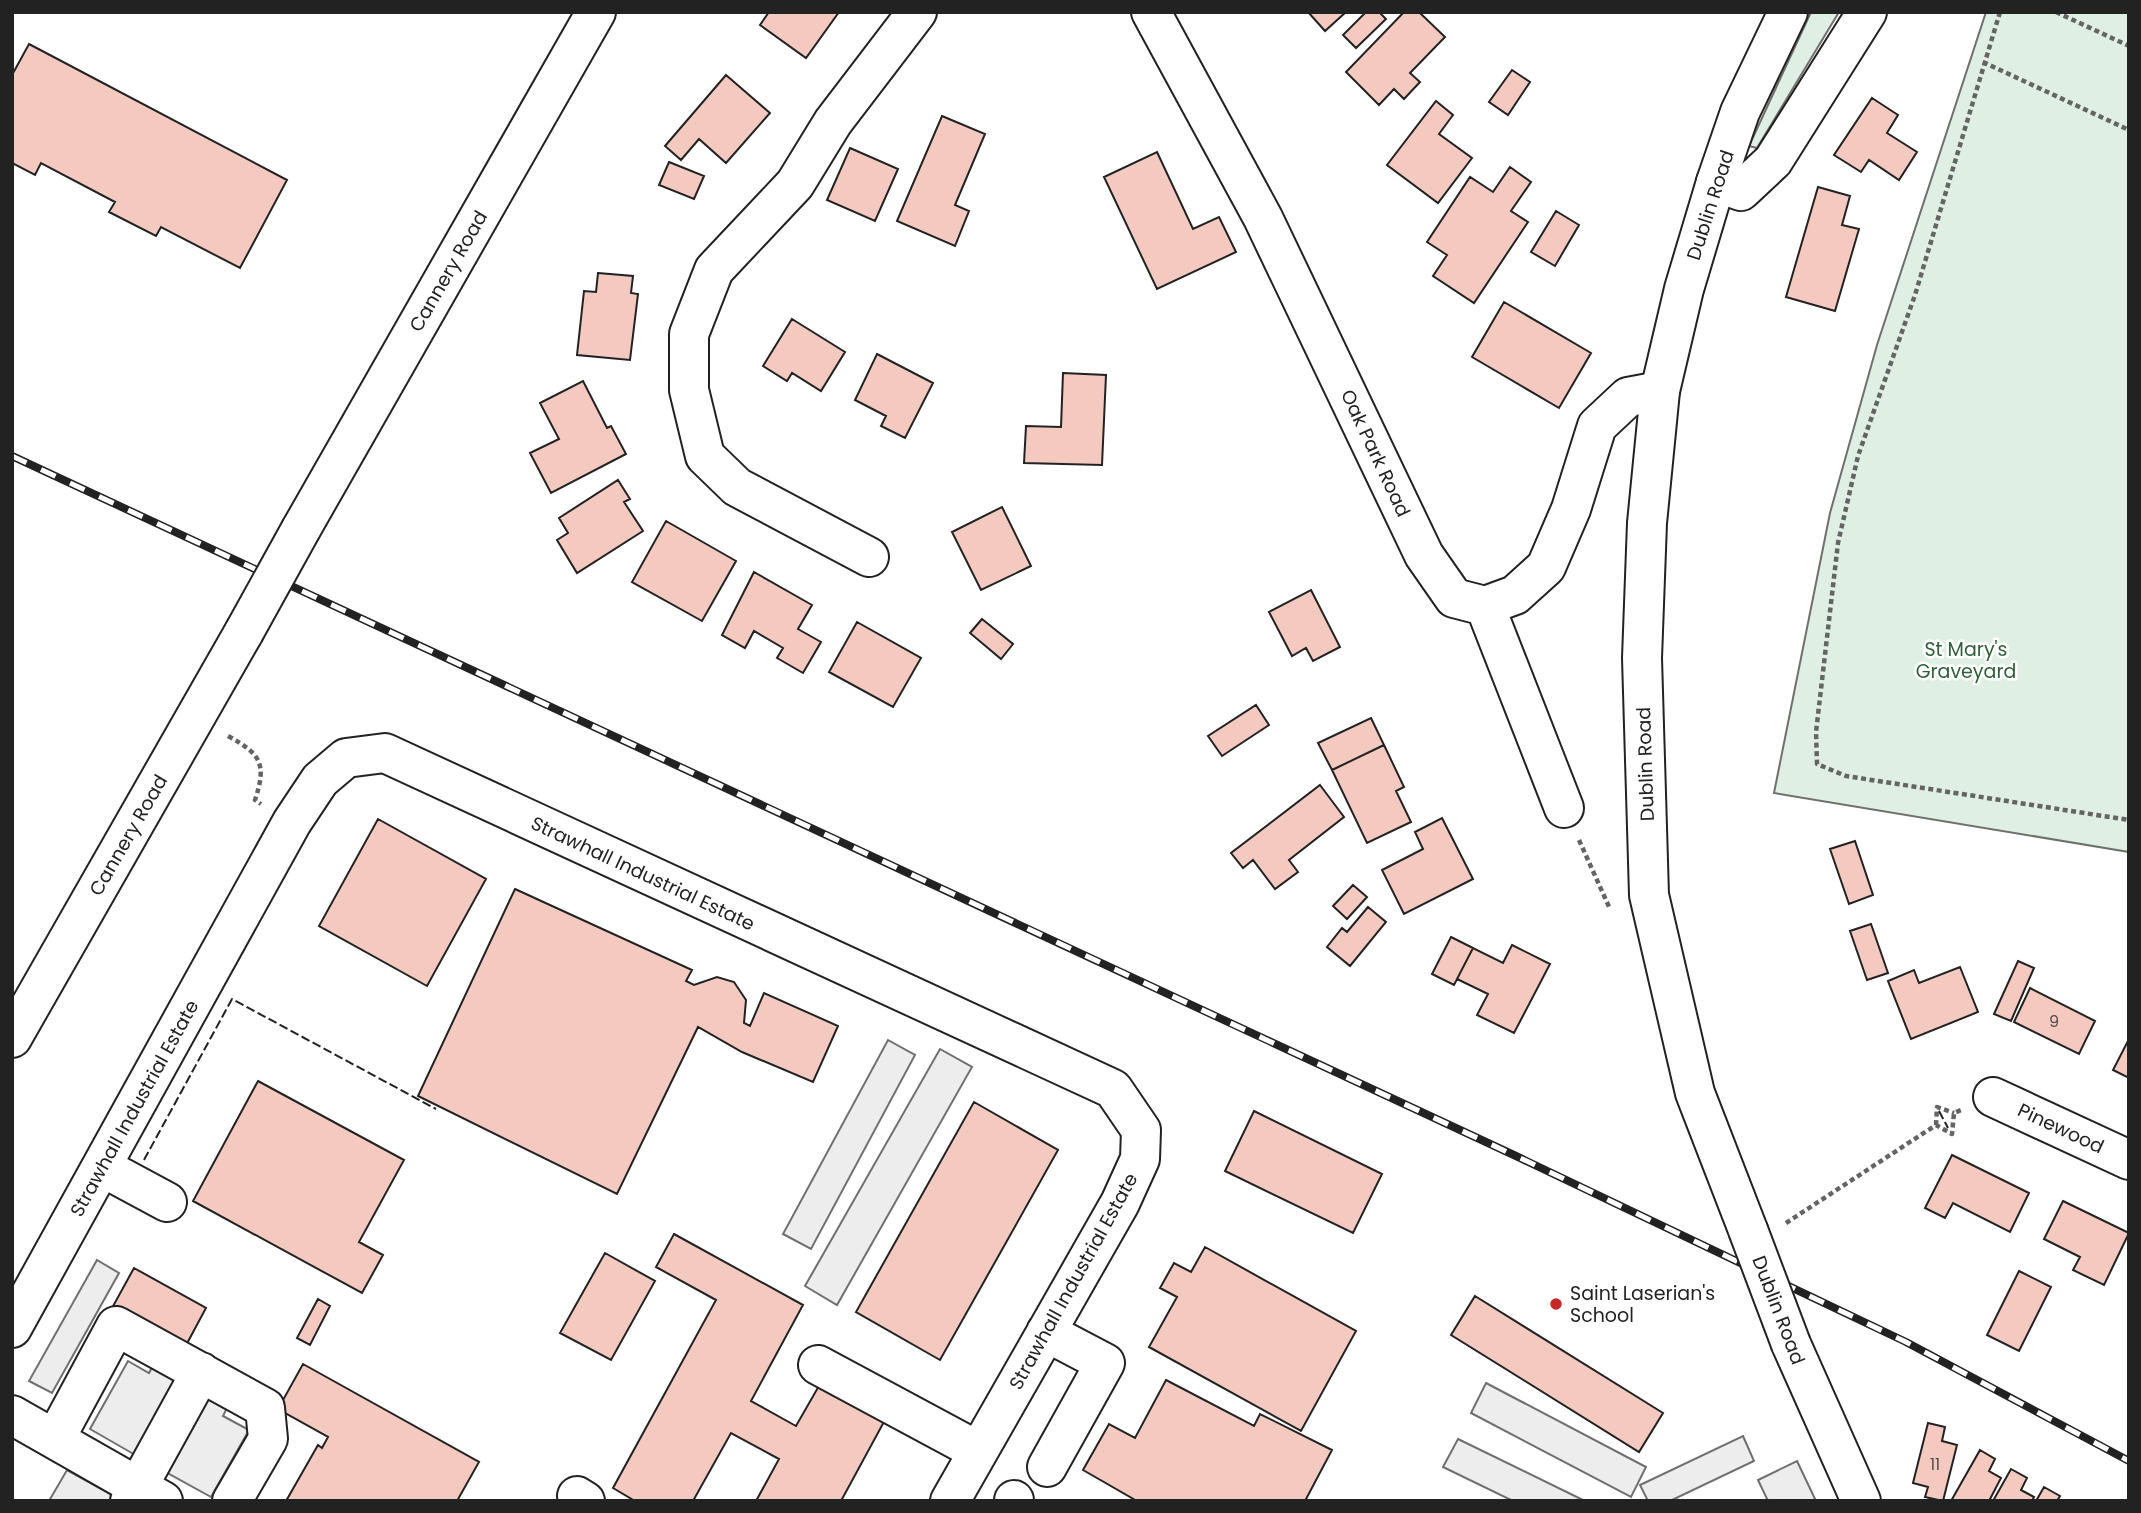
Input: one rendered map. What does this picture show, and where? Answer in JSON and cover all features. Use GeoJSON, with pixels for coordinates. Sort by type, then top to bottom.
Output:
{"type":"FeatureCollection","features":[{"type":"Feature","properties":{"kind":"street","name":"Cannery Road"},"geometry":{"type":"LineString","coordinates":[[12,1038],[596,12]]}},
{"type":"Feature","properties":{"kind":"street"},"geometry":{"type":"LineString","coordinates":[[869,557],[737,487],[705,456],[689,390],[689,334],[713,270],[795,184],[833,122],[917,12]]}},
{"type":"Feature","properties":{"kind":"street","name":"Oak Park Road"},"geometry":{"type":"LineString","coordinates":[[1151,12],[1263,218],[1424,555],[1454,598],[1485,606]]}},
{"type":"Feature","properties":{"kind":"street","name":"Dublin Road"},"geometry":{"type":"LineString","coordinates":[[1788,12],[1740,112],[1716,183],[1684,289],[1660,391],[1647,523],[1642,658],[1649,895],[1695,1093],[1791,1344],[1861,1501]]}},
{"type":"Feature","properties":{"kind":"street"},"geometry":{"type":"LineString","coordinates":[[1716,183],[1741,191],[1773,161],[1867,12]]}},
{"type":"Feature","properties":{"kind":"street"},"geometry":{"type":"LineString","coordinates":[[1564,808],[1485,606],[1515,595],[1546,567],[1570,509],[1597,426],[1628,397],[1660,391]]}},
{"type":"Feature","properties":{"kind":"street","name":"Strawhall Industrial Estate"},"geometry":{"type":"LineString","coordinates":[[12,1328],[292,822],[320,780],[346,758],[385,753],[1113,1089],[1140,1130],[1140,1159],[1119,1203],[950,1501]]}},
{"type":"Feature","properties":{"kind":"street","name":"Pinewood"},"geometry":{"type":"LineString","coordinates":[[1993,1097],[2129,1160]]}},
{"type":"Feature","properties":{"kind":"street"},"geometry":{"type":"LineString","coordinates":[[102,1167],[167,1202]]}},
{"type":"Feature","properties":{"kind":"street"},"geometry":{"type":"LineString","coordinates":[[55,1439],[116,1325],[264,1408],[268,1439],[232,1501]]}},
{"type":"Feature","properties":{"kind":"street"},"geometry":{"type":"LineString","coordinates":[[1046,1332],[1105,1363],[1047,1467]]}},
{"type":"Feature","properties":{"kind":"street"},"geometry":{"type":"LineString","coordinates":[[818,1365],[978,1451]]}},
{"type":"Feature","properties":{"kind":"street"},"geometry":{"type":"LineString","coordinates":[[12,1415],[55,1439],[143,1496],[201,1372]]}},
{"type":"Feature","properties":{"kind":"path"},"geometry":{"type":"LineString","coordinates":[[2000,12],[1915,295],[1856,468],[1838,543],[1816,732],[1817,764],[1846,776],[2128,819],[2129,813]]}},
{"type":"Feature","properties":{"kind":"path"},"geometry":{"type":"LineString","coordinates":[[2056,12],[2129,46]]}},
{"type":"Feature","properties":{"kind":"path"},"geometry":{"type":"LineString","coordinates":[[1983,62],[2129,130]]}},
{"type":"Feature","properties":{"kind":"path"},"geometry":{"type":"LineString","coordinates":[[217,730],[245,745],[260,760],[263,776],[255,800],[292,822]]}},
{"type":"Feature","properties":{"kind":"path"},"geometry":{"type":"LineString","coordinates":[[1936,1125],[1937,1107],[1954,1113],[1993,1097]]}},
{"type":"Feature","properties":{"kind":"path"},"geometry":{"type":"LineString","coordinates":[[1936,1125],[1952,1134],[1954,1113]]}},
{"type":"Feature","properties":{"kind":"path"},"geometry":{"type":"LineString","coordinates":[[1748,1230],[1783,1225],[1936,1125]]}},
{"type":"Feature","properties":{"kind":"green space"},"geometry":{"type":"Polygon","coordinates":[[[1811,12],[1839,12],[1757,148],[1749,146],[1811,12]]]}},
{"type":"Feature","properties":{"kind":"green space","name":"St Mary's Graveyard"},"geometry":{"type":"Polygon","coordinates":[[[1986,12],[2129,12],[2129,852],[1774,793],[1830,513],[1877,345],[1986,12]]]}},
{"type":"Feature","properties":{"kind":"shaded area"},"geometry":{"type":"Polygon","coordinates":[[[888,1040],[915,1055],[811,1249],[783,1234],[888,1040]]]}},
{"type":"Feature","properties":{"kind":"shaded area"},"geometry":{"type":"Polygon","coordinates":[[[940,1049],[972,1067],[837,1305],[805,1286],[940,1049]]]}},
{"type":"Feature","properties":{"kind":"shaded area"},"geometry":{"type":"Polygon","coordinates":[[[97,1260],[119,1273],[52,1393],[29,1381],[97,1260]]]}},
{"type":"Feature","properties":{"kind":"shaded area"},"geometry":{"type":"Polygon","coordinates":[[[157,1358],[183,1373],[137,1456],[90,1429],[128,1361],[149,1373],[157,1358]]]}},
{"type":"Feature","properties":{"kind":"shaded area"},"geometry":{"type":"Polygon","coordinates":[[[1486,1383],[1646,1467],[1631,1497],[1471,1413],[1486,1383]]]}},
{"type":"Feature","properties":{"kind":"shaded area"},"geometry":{"type":"Polygon","coordinates":[[[210,1390],[230,1402],[223,1416],[249,1430],[211,1497],[164,1471],[210,1390]]]}},
{"type":"Feature","properties":{"kind":"shaded area"},"geometry":{"type":"Polygon","coordinates":[[[1743,1436],[1754,1461],[1670,1501],[1648,1501],[1640,1485],[1743,1436]]]}},
{"type":"Feature","properties":{"kind":"shaded area"},"geometry":{"type":"Polygon","coordinates":[[[1458,1439],[1585,1501],[1513,1501],[1443,1467],[1458,1439]]]}},
{"type":"Feature","properties":{"kind":"shaded area"},"geometry":{"type":"Polygon","coordinates":[[[1797,1461],[1816,1501],[1768,1501],[1758,1480],[1797,1461]]]}},
{"type":"Feature","properties":{"kind":"shaded area"},"geometry":{"type":"Polygon","coordinates":[[[67,1470],[114,1496],[111,1501],[49,1501],[67,1470]]]}},
{"type":"Feature","properties":{"kind":"building"},"geometry":{"type":"Polygon","coordinates":[[[769,12],[839,12],[806,58],[760,25],[769,12]]]}},
{"type":"Feature","properties":{"kind":"building"},"geometry":{"type":"Polygon","coordinates":[[[1308,12],[1346,12],[1325,31],[1308,12]]]}},
{"type":"Feature","properties":{"kind":"building"},"geometry":{"type":"Polygon","coordinates":[[[1366,12],[1379,12],[1386,19],[1356,48],[1343,35],[1366,12]]]}},
{"type":"Feature","properties":{"kind":"building"},"geometry":{"type":"Polygon","coordinates":[[[1404,12],[1419,12],[1445,37],[1410,73],[1420,82],[1404,99],[1394,89],[1379,105],[1346,72],[1404,12]]]}},
{"type":"Feature","properties":{"kind":"building"},"geometry":{"type":"Polygon","coordinates":[[[29,44],[287,180],[240,268],[161,227],[156,236],[109,212],[115,202],[41,163],[35,175],[12,163],[12,75],[29,44]]]}},
{"type":"Feature","properties":{"kind":"building"},"geometry":{"type":"Polygon","coordinates":[[[1512,70],[1530,82],[1508,115],[1489,102],[1512,70]]]}},
{"type":"Feature","properties":{"kind":"building"},"geometry":{"type":"Polygon","coordinates":[[[726,75],[770,113],[726,163],[699,139],[681,160],[665,146],[726,75]]]}},
{"type":"Feature","properties":{"kind":"building"},"geometry":{"type":"Polygon","coordinates":[[[1872,98],[1898,115],[1887,133],[1917,152],[1899,180],[1869,160],[1861,172],[1834,155],[1872,98]]]}},
{"type":"Feature","properties":{"kind":"building"},"geometry":{"type":"Polygon","coordinates":[[[1436,101],[1453,115],[1439,134],[1472,158],[1438,203],[1387,165],[1436,101]]]}},
{"type":"Feature","properties":{"kind":"building"},"geometry":{"type":"Polygon","coordinates":[[[942,116],[985,134],[955,205],[969,211],[955,246],[897,221],[942,116]]]}},
{"type":"Feature","properties":{"kind":"building"},"geometry":{"type":"Polygon","coordinates":[[[850,148],[898,169],[875,221],[827,200],[850,148]]]}},
{"type":"Feature","properties":{"kind":"building"},"geometry":{"type":"Polygon","coordinates":[[[1157,152],[1193,229],[1219,217],[1236,252],[1157,289],[1104,177],[1157,152]]]}},
{"type":"Feature","properties":{"kind":"building"},"geometry":{"type":"Polygon","coordinates":[[[669,162],[704,176],[694,199],[659,185],[669,162]]]}},
{"type":"Feature","properties":{"kind":"building"},"geometry":{"type":"Polygon","coordinates":[[[1510,167],[1531,182],[1511,211],[1528,222],[1474,303],[1433,276],[1447,255],[1427,242],[1470,177],[1493,192],[1510,167]]]}},
{"type":"Feature","properties":{"kind":"building"},"geometry":{"type":"Polygon","coordinates":[[[1818,187],[1850,196],[1842,225],[1859,229],[1835,311],[1786,297],[1818,187]]]}},
{"type":"Feature","properties":{"kind":"building"},"geometry":{"type":"Polygon","coordinates":[[[1556,211],[1579,225],[1555,266],[1531,252],[1556,211]]]}},
{"type":"Feature","properties":{"kind":"building"},"geometry":{"type":"Polygon","coordinates":[[[598,273],[633,276],[631,293],[638,294],[630,360],[577,355],[584,291],[596,292],[598,273]]]}},
{"type":"Feature","properties":{"kind":"building"},"geometry":{"type":"Polygon","coordinates":[[[1504,302],[1591,353],[1559,408],[1472,357],[1504,302]]]}},
{"type":"Feature","properties":{"kind":"building"},"geometry":{"type":"Polygon","coordinates":[[[792,319],[845,352],[821,391],[792,373],[787,381],[763,366],[792,319]]]}},
{"type":"Feature","properties":{"kind":"building"},"geometry":{"type":"Polygon","coordinates":[[[877,354],[933,383],[905,438],[881,426],[886,416],[855,400],[877,354]]]}},
{"type":"Feature","properties":{"kind":"building"},"geometry":{"type":"Polygon","coordinates":[[[1063,373],[1106,375],[1102,465],[1024,463],[1026,426],[1061,427],[1063,373]]]}},
{"type":"Feature","properties":{"kind":"building"},"geometry":{"type":"Polygon","coordinates":[[[583,381],[607,428],[611,426],[626,454],[551,493],[530,453],[559,439],[540,403],[583,381]]]}},
{"type":"Feature","properties":{"kind":"building"},"geometry":{"type":"Polygon","coordinates":[[[618,480],[630,499],[624,502],[643,531],[577,573],[557,540],[568,533],[559,518],[618,480]]]}},
{"type":"Feature","properties":{"kind":"building"},"geometry":{"type":"Polygon","coordinates":[[[1002,507],[1031,566],[981,590],[952,532],[1002,507]]]}},
{"type":"Feature","properties":{"kind":"building"},"geometry":{"type":"Polygon","coordinates":[[[666,521],[736,561],[702,621],[632,582],[666,521]]]}},
{"type":"Feature","properties":{"kind":"building"},"geometry":{"type":"Polygon","coordinates":[[[754,572],[812,605],[798,629],[821,642],[803,673],[777,658],[783,648],[754,631],[745,648],[722,635],[754,572]]]}},
{"type":"Feature","properties":{"kind":"building"},"geometry":{"type":"Polygon","coordinates":[[[1311,590],[1340,647],[1313,661],[1306,648],[1292,656],[1269,612],[1311,590]]]}},
{"type":"Feature","properties":{"kind":"building"},"geometry":{"type":"Polygon","coordinates":[[[982,619],[1013,644],[1001,659],[970,633],[982,619]]]}},
{"type":"Feature","properties":{"kind":"building"},"geometry":{"type":"Polygon","coordinates":[[[857,622],[921,658],[893,707],[829,672],[857,622]]]}},
{"type":"Feature","properties":{"kind":"building"},"geometry":{"type":"Polygon","coordinates":[[[1256,705],[1269,725],[1222,756],[1208,736],[1256,705]]]}},
{"type":"Feature","properties":{"kind":"building"},"geometry":{"type":"Polygon","coordinates":[[[1371,718],[1384,745],[1332,770],[1318,743],[1371,718]]]}},
{"type":"Feature","properties":{"kind":"building"},"geometry":{"type":"Polygon","coordinates":[[[1384,745],[1404,787],[1396,791],[1411,822],[1367,843],[1332,770],[1384,745]]]}},
{"type":"Feature","properties":{"kind":"building"},"geometry":{"type":"Polygon","coordinates":[[[1320,785],[1344,817],[1289,860],[1298,872],[1275,889],[1253,860],[1243,868],[1231,853],[1320,785]]]}},
{"type":"Feature","properties":{"kind":"building"},"geometry":{"type":"Polygon","coordinates":[[[1442,818],[1473,879],[1404,914],[1382,870],[1423,849],[1415,832],[1442,818]]]}},
{"type":"Feature","properties":{"kind":"building"},"geometry":{"type":"Polygon","coordinates":[[[378,819],[486,879],[427,986],[319,926],[378,819]]]}},
{"type":"Feature","properties":{"kind":"building"},"geometry":{"type":"Polygon","coordinates":[[[1855,841],[1873,895],[1849,904],[1830,849],[1855,841]]]}},
{"type":"Feature","properties":{"kind":"building"},"geometry":{"type":"Polygon","coordinates":[[[1353,885],[1367,897],[1347,919],[1333,906],[1353,885]]]}},
{"type":"Feature","properties":{"kind":"building"},"geometry":{"type":"Polygon","coordinates":[[[515,889],[692,970],[686,981],[694,985],[717,977],[734,982],[746,1000],[744,1023],[750,1026],[764,993],[838,1026],[813,1082],[742,1052],[698,1027],[617,1194],[418,1096],[515,889]]]}},
{"type":"Feature","properties":{"kind":"building"},"geometry":{"type":"Polygon","coordinates":[[[1368,907],[1386,922],[1350,966],[1327,947],[1342,928],[1347,932],[1368,907]]]}},
{"type":"Feature","properties":{"kind":"building"},"geometry":{"type":"Polygon","coordinates":[[[1871,924],[1888,973],[1867,980],[1850,931],[1871,924]]]}},
{"type":"Feature","properties":{"kind":"building"},"geometry":{"type":"Polygon","coordinates":[[[1451,937],[1473,948],[1454,985],[1432,974],[1451,937]]]}},
{"type":"Feature","properties":{"kind":"building"},"geometry":{"type":"Polygon","coordinates":[[[1512,945],[1550,964],[1514,1033],[1477,1015],[1488,994],[1457,979],[1473,948],[1503,963],[1512,945]]]}},
{"type":"Feature","properties":{"kind":"building"},"geometry":{"type":"Polygon","coordinates":[[[2018,961],[2034,968],[2011,1021],[1994,1014],[2018,961]]]}},
{"type":"Feature","properties":{"kind":"building"},"geometry":{"type":"Polygon","coordinates":[[[1960,967],[1978,1012],[1911,1039],[1888,981],[1914,970],[1919,983],[1960,967]]]}},
{"type":"Feature","properties":{"kind":"building"},"geometry":{"type":"Polygon","coordinates":[[[2030,988],[2095,1021],[2079,1054],[2014,1022],[2030,988]]]}},
{"type":"Feature","properties":{"kind":"building"},"geometry":{"type":"Polygon","coordinates":[[[2129,1039],[2129,1078],[2113,1070],[2129,1039]]]}},
{"type":"Feature","properties":{"kind":"building"},"geometry":{"type":"Polygon","coordinates":[[[258,1081],[404,1160],[359,1242],[383,1255],[362,1293],[193,1201],[258,1081]]]}},
{"type":"Feature","properties":{"kind":"building"},"geometry":{"type":"Polygon","coordinates":[[[974,1102],[1058,1150],[940,1360],[856,1312],[974,1102]]]}},
{"type":"Feature","properties":{"kind":"building"},"geometry":{"type":"Polygon","coordinates":[[[1254,1111],[1382,1174],[1353,1233],[1225,1171],[1254,1111]]]}},
{"type":"Feature","properties":{"kind":"building"},"geometry":{"type":"Polygon","coordinates":[[[1952,1155],[2029,1193],[2010,1232],[1953,1203],[1945,1218],[1925,1208],[1952,1155]]]}},
{"type":"Feature","properties":{"kind":"building"},"geometry":{"type":"Polygon","coordinates":[[[2063,1201],[2129,1233],[2104,1285],[2073,1270],[2080,1257],[2044,1239],[2063,1201]]]}},
{"type":"Feature","properties":{"kind":"building"},"geometry":{"type":"Polygon","coordinates":[[[674,1234],[803,1305],[751,1401],[796,1426],[820,1384],[885,1420],[841,1501],[756,1501],[779,1459],[731,1433],[693,1501],[635,1501],[613,1488],[716,1300],[656,1267],[674,1234]]]}},
{"type":"Feature","properties":{"kind":"building"},"geometry":{"type":"Polygon","coordinates":[[[1205,1247],[1356,1331],[1301,1431],[1149,1347],[1177,1297],[1160,1288],[1174,1263],[1191,1272],[1205,1247]]]}},
{"type":"Feature","properties":{"kind":"building"},"geometry":{"type":"Polygon","coordinates":[[[605,1253],[655,1281],[611,1360],[560,1333],[605,1253]]]}},
{"type":"Feature","properties":{"kind":"building"},"geometry":{"type":"Polygon","coordinates":[[[134,1268],[206,1308],[184,1349],[112,1308],[134,1268]]]}},
{"type":"Feature","properties":{"kind":"building"},"geometry":{"type":"Polygon","coordinates":[[[2019,1271],[2051,1287],[2019,1351],[1987,1335],[2019,1271]]]}},
{"type":"Feature","properties":{"kind":"building"},"geometry":{"type":"Polygon","coordinates":[[[1475,1296],[1663,1413],[1639,1452],[1451,1335],[1475,1296]]]}},
{"type":"Feature","properties":{"kind":"building"},"geometry":{"type":"Polygon","coordinates":[[[318,1299],[330,1306],[310,1345],[297,1338],[318,1299]]]}},
{"type":"Feature","properties":{"kind":"building"},"geometry":{"type":"Polygon","coordinates":[[[303,1364],[479,1462],[457,1501],[286,1501],[318,1445],[322,1448],[328,1437],[278,1409],[303,1364]]]}},
{"type":"Feature","properties":{"kind":"building"},"geometry":{"type":"Polygon","coordinates":[[[1166,1380],[1254,1426],[1260,1414],[1332,1450],[1305,1501],[1137,1501],[1083,1470],[1109,1424],[1135,1438],[1166,1380]]]}},
{"type":"Feature","properties":{"kind":"building"},"geometry":{"type":"Polygon","coordinates":[[[1928,1423],[1945,1427],[1942,1441],[1957,1445],[1943,1501],[1925,1497],[1928,1487],[1913,1483],[1928,1423]]]}},
{"type":"Feature","properties":{"kind":"building"},"geometry":{"type":"Polygon","coordinates":[[[1980,1450],[1995,1459],[1989,1471],[2001,1478],[1989,1501],[1951,1501],[1980,1450]]]}},
{"type":"Feature","properties":{"kind":"building"},"geometry":{"type":"Polygon","coordinates":[[[2011,1469],[2027,1478],[2021,1490],[2034,1497],[2032,1501],[1993,1501],[2011,1469]]]}},
{"type":"Feature","properties":{"kind":"building"},"geometry":{"type":"Polygon","coordinates":[[[2044,1487],[2060,1496],[2057,1501],[2036,1501],[2044,1487]]]}},
{"type":"Feature","properties":{"kind":"railway"},"geometry":{"type":"LineString","coordinates":[[12,456],[1516,1156],[1906,1342],[2129,1461]]}},
{"type":"Feature","properties":{"kind":"fence"},"geometry":{"type":"LineString","coordinates":[[144,1160],[232,999],[436,1109]]}},
{"type":"Feature","properties":{"kind":"fence"},"geometry":{"type":"LineString","coordinates":[[1939,1111],[1948,1128]]}},
{"type":"Feature","properties":{"kind":"place","name":"Saint Laserian's School"},"geometry":{"type":"Point","coordinates":[1556,1304]}}]}
